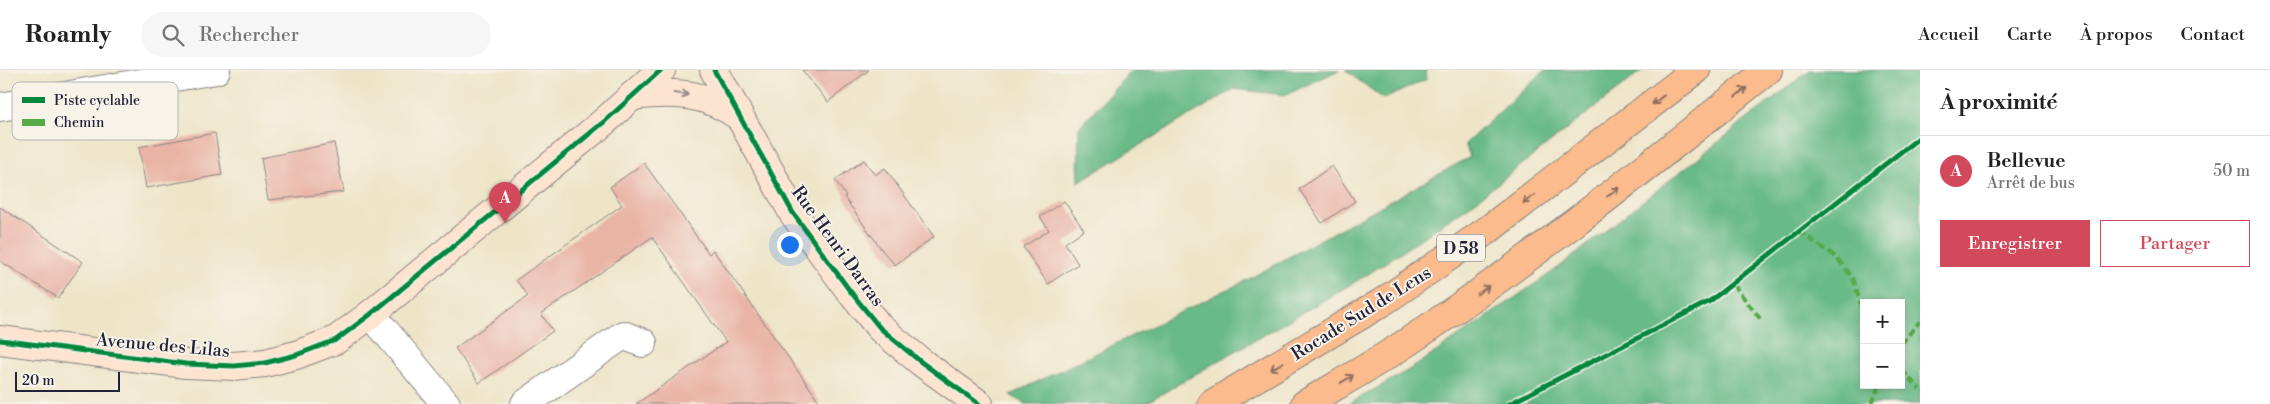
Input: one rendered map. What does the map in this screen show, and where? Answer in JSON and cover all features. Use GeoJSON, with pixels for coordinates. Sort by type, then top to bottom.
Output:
{"type":"FeatureCollection","features":[{"type":"Feature","properties":{"kind":"highway","name":"Rocade Sud de Lens"},"geometry":{"type":"LineString","coordinates":[[1212,404],[1381,303],[1489,229],[1696,70]]}},
{"type":"Feature","properties":{"kind":"highway","name":"D 58"},"geometry":{"type":"LineString","coordinates":[[1305,404],[1405,344],[1508,272],[1654,161],[1768,70]]}},
{"type":"Feature","properties":{"kind":"street"},"geometry":{"type":"LineString","coordinates":[[146,82],[216,70]]}},
{"type":"Feature","properties":{"kind":"street","name":"Avenue des Lilas"},"geometry":{"type":"LineString","coordinates":[[0,340],[186,364],[234,366],[265,363],[296,355],[336,340],[371,314],[606,121],[661,70]]}},
{"type":"Feature","properties":{"kind":"street","name":"Rue Henri Darras"},"geometry":{"type":"LineString","coordinates":[[714,70],[794,213],[850,291],[880,328],[921,362],[979,404]]}},
{"type":"Feature","properties":{"kind":"street"},"geometry":{"type":"LineString","coordinates":[[632,96],[660,93],[691,95],[726,107],[740,117]]}},
{"type":"Feature","properties":{"kind":"street"},"geometry":{"type":"LineString","coordinates":[[371,314],[446,404]]}},
{"type":"Feature","properties":{"kind":"street"},"geometry":{"type":"LineString","coordinates":[[525,404],[623,335],[643,343]]}},
{"type":"Feature","properties":{"kind":"green space"},"geometry":{"type":"Polygon","coordinates":[[[1132,70],[1339,70],[1286,95],[1234,89],[1078,182],[1079,127],[1132,70]]]}},
{"type":"Feature","properties":{"kind":"green space"},"geometry":{"type":"Polygon","coordinates":[[[1345,70],[1426,70],[1427,79],[1384,99],[1345,70]]]}},
{"type":"Feature","properties":{"kind":"green space"},"geometry":{"type":"Polygon","coordinates":[[[1545,70],[1643,70],[1469,206],[1367,275],[1144,404],[1026,404],[1010,395],[1249,279],[1470,157],[1465,144],[1545,70]]]}},
{"type":"Feature","properties":{"kind":"green space"},"geometry":{"type":"Polygon","coordinates":[[[1810,70],[1920,70],[1920,404],[1349,404],[1417,365],[1558,268],[1810,70]]]}},
{"type":"Feature","properties":{"kind":"building"},"geometry":{"type":"Polygon","coordinates":[[[802,70],[869,70],[828,102],[802,70]]]}},
{"type":"Feature","properties":{"kind":"building"},"geometry":{"type":"Polygon","coordinates":[[[215,133],[222,175],[146,188],[139,147],[215,133]]]}},
{"type":"Feature","properties":{"kind":"building"},"geometry":{"type":"Polygon","coordinates":[[[334,143],[344,192],[268,200],[261,158],[334,143]]]}},
{"type":"Feature","properties":{"kind":"building"},"geometry":{"type":"Polygon","coordinates":[[[864,160],[875,175],[885,168],[934,237],[895,265],[844,197],[846,196],[835,180],[864,160]]]}},
{"type":"Feature","properties":{"kind":"building"},"geometry":{"type":"Polygon","coordinates":[[[644,163],[709,254],[713,250],[821,404],[636,404],[726,342],[652,237],[541,314],[553,331],[479,383],[455,348],[528,296],[516,280],[622,205],[610,187],[644,163]]]}},
{"type":"Feature","properties":{"kind":"building"},"geometry":{"type":"Polygon","coordinates":[[[1332,166],[1355,201],[1322,223],[1299,189],[1332,166]]]}},
{"type":"Feature","properties":{"kind":"building"},"geometry":{"type":"Polygon","coordinates":[[[1064,201],[1084,230],[1065,243],[1078,264],[1048,284],[1023,247],[1049,230],[1040,217],[1064,201]]]}},
{"type":"Feature","properties":{"kind":"building"},"geometry":{"type":"Polygon","coordinates":[[[0,207],[83,262],[58,298],[0,261],[0,207]]]}},
{"type":"Feature","properties":{"kind":"marked path"},"geometry":{"type":"LineString","coordinates":[[1799,231],[1836,257],[1853,278],[1860,302]]}},
{"type":"Feature","properties":{"kind":"marked path"},"geometry":{"type":"LineString","coordinates":[[1733,284],[1762,321]]}},
{"type":"Feature","properties":{"kind":"marked path"},"geometry":{"type":"LineString","coordinates":[[1905,339],[1920,321]]}},
{"type":"Feature","properties":{"kind":"marked path"},"geometry":{"type":"LineString","coordinates":[[1905,374],[1920,389]]}},
{"type":"Feature","properties":{"kind":"marked path"},"geometry":{"type":"LineString","coordinates":[[1872,404],[1878,389]]}},
{"type":"Feature","properties":{"kind":"cycle path"},"geometry":{"type":"LineString","coordinates":[[0,340],[186,364],[234,366],[265,363],[296,355],[336,340],[371,314],[605,121],[661,70]]}},
{"type":"Feature","properties":{"kind":"cycle path"},"geometry":{"type":"LineString","coordinates":[[714,70],[793,213],[850,291],[880,328],[921,362],[979,404]]}},
{"type":"Feature","properties":{"kind":"cycle path"},"geometry":{"type":"LineString","coordinates":[[1509,404],[1710,301],[1920,137]]}},
{"type":"Feature","properties":{"kind":"place","name":"Bellevue"},"geometry":{"type":"Point","coordinates":[505,223]}}]}
